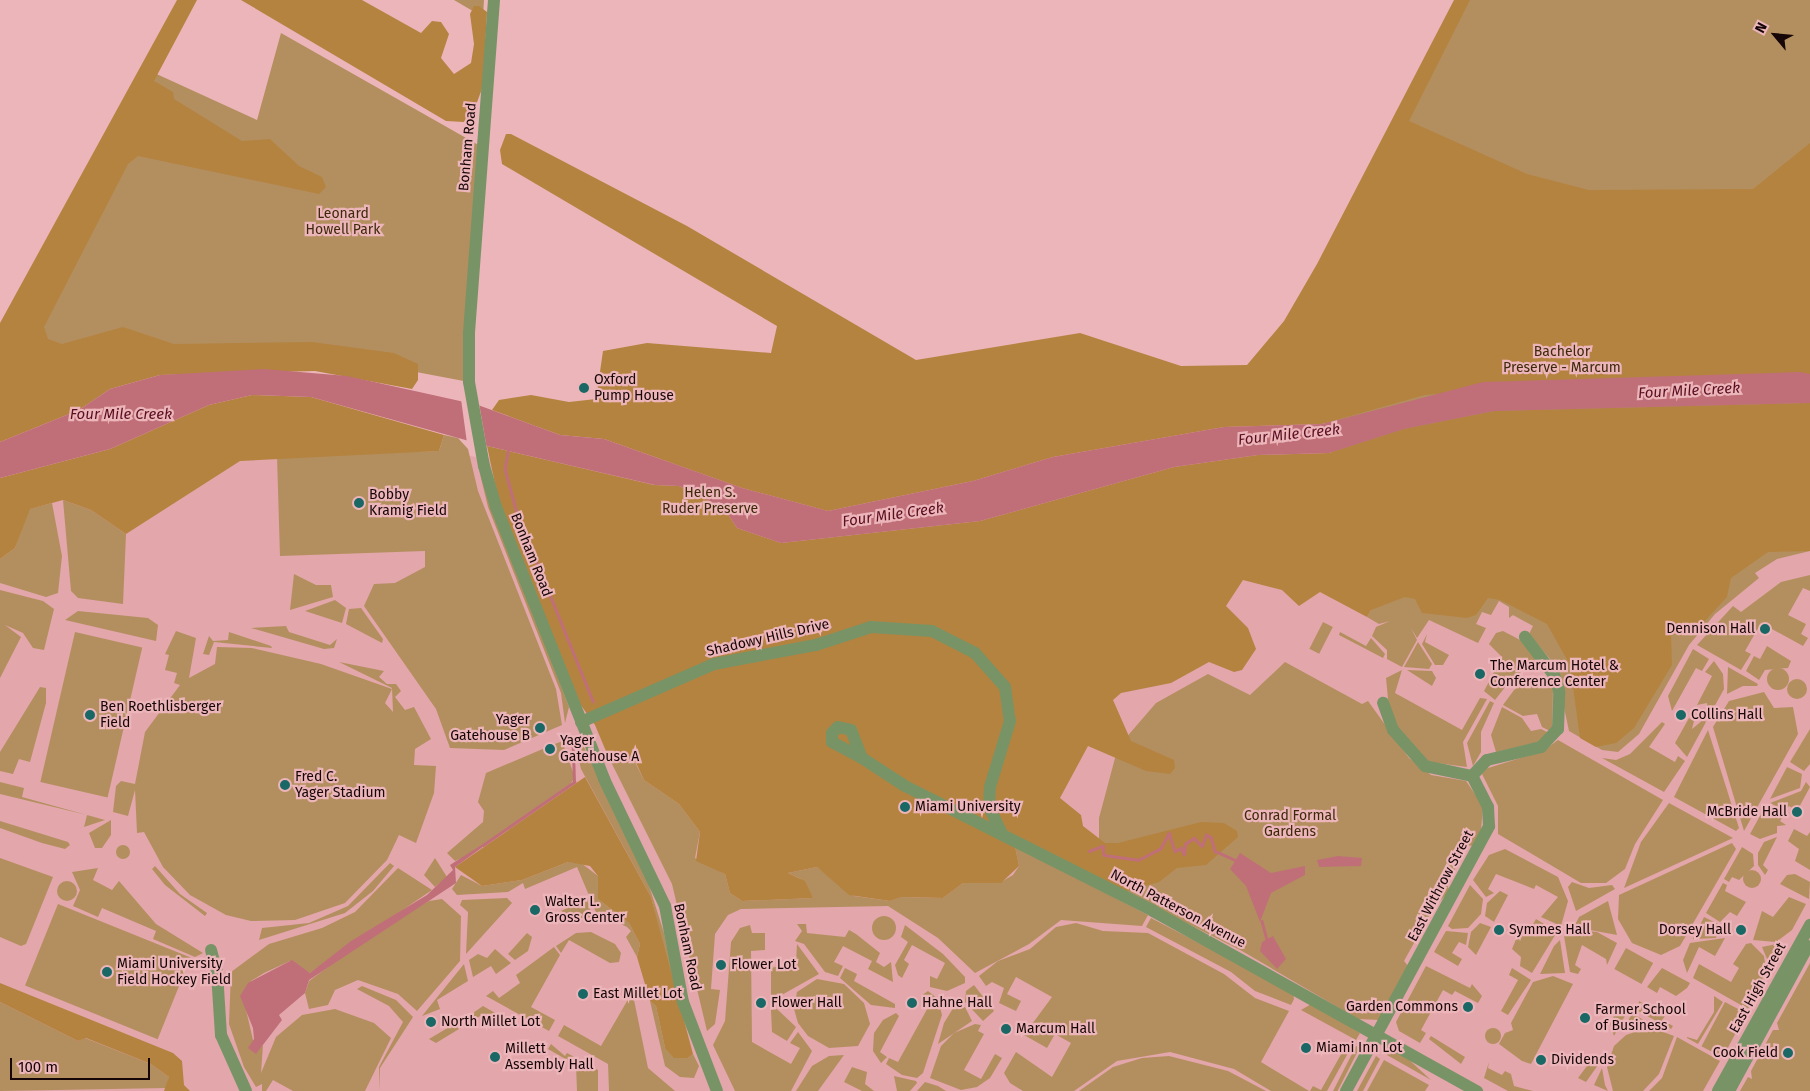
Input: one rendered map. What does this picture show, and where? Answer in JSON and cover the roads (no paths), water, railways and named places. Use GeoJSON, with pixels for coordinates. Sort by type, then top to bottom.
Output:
{"type":"FeatureCollection","features":[{"type":"Feature","properties":{"kind":"street","name":"Bonham Road"},"geometry":{"type":"LineString","coordinates":[[494,0],[469,315],[471,393],[481,451],[496,507],[581,722],[665,906],[683,1002],[716,1091]]}},
{"type":"Feature","properties":{"kind":"street","name":"Shadowy Hills Drive"},"geometry":{"type":"LineString","coordinates":[[581,722],[714,664],[816,645],[871,627],[932,631],[975,654],[1005,687],[1010,721],[990,787],[989,808],[1002,834]]}},
{"type":"Feature","properties":{"kind":"street"},"geometry":{"type":"LineString","coordinates":[[1383,703],[1393,730],[1425,766],[1472,776],[1487,760],[1541,747],[1555,735],[1560,724],[1559,691],[1549,665],[1525,636]]}},
{"type":"Feature","properties":{"kind":"street","name":"North Patterson Avenue"},"geometry":{"type":"LineString","coordinates":[[862,758],[905,786],[1002,834],[1378,1035],[1477,1091]]}},
{"type":"Feature","properties":{"kind":"street","name":"East Withrow Street"},"geometry":{"type":"LineString","coordinates":[[1346,1091],[1378,1035],[1488,826],[1488,807],[1472,776]]}},
{"type":"Feature","properties":{"kind":"street","name":"East High Street"},"geometry":{"type":"LineString","coordinates":[[1718,1091],[1810,925]]}},
{"type":"Feature","properties":{"kind":"street","name":"East High Street"},"geometry":{"type":"LineString","coordinates":[[1729,1091],[1810,942]]}},
{"type":"Feature","properties":{"kind":"street"},"geometry":{"type":"LineString","coordinates":[[210,950],[217,974],[221,1035],[246,1091]]}},
{"type":"Feature","properties":{"kind":"water","name":"Four Mile Creek"},"geometry":{"type":"Polygon","coordinates":[[[264,369],[347,376],[478,405],[560,435],[604,439],[742,488],[828,511],[973,481],[1053,457],[1224,427],[1322,424],[1483,382],[1800,372],[1810,374],[1810,403],[1494,411],[1404,429],[1329,453],[1258,455],[1174,467],[980,521],[781,543],[737,528],[724,508],[679,486],[655,485],[487,446],[311,397],[252,395],[209,405],[110,449],[0,478],[0,442],[79,410],[110,389],[160,375],[264,369]]]}},
{"type":"Feature","properties":{"kind":"water"},"geometry":{"type":"Polygon","coordinates":[[[483,844],[487,844],[455,867],[456,883],[309,980],[305,993],[279,1015],[282,1020],[256,1054],[248,1048],[254,1039],[253,1028],[240,996],[248,983],[292,960],[310,973],[351,941],[427,895],[453,870],[450,865],[483,844]]]}},
{"type":"Feature","properties":{"kind":"water"},"geometry":{"type":"Polygon","coordinates":[[[1240,853],[1271,873],[1305,866],[1305,875],[1271,893],[1260,922],[1246,886],[1230,869],[1240,853]]]}},
{"type":"Feature","properties":{"kind":"water"},"geometry":{"type":"Polygon","coordinates":[[[1338,856],[1362,858],[1361,866],[1319,867],[1317,860],[1338,856]]]}},
{"type":"Feature","properties":{"kind":"water"},"geometry":{"type":"Polygon","coordinates":[[[1273,936],[1286,959],[1277,969],[1260,951],[1262,942],[1273,936]]]}},
{"type":"Feature","properties":{"kind":"waterway"},"geometry":{"type":"LineString","coordinates":[[509,447],[505,469],[517,513],[593,701]]}},
{"type":"Feature","properties":{"kind":"waterway"},"geometry":{"type":"LineString","coordinates":[[483,845],[574,782],[573,744]]}},
{"type":"Feature","properties":{"kind":"waterway"},"geometry":{"type":"LineString","coordinates":[[1089,851],[1103,846],[1104,855],[1138,860],[1160,849],[1169,833],[1175,851],[1181,848],[1184,854],[1185,844],[1194,838],[1202,846],[1206,835],[1211,837],[1215,851],[1235,860]]}},
{"type":"Feature","properties":{"kind":"waterway"},"geometry":{"type":"LineString","coordinates":[[1262,921],[1267,940]]}},
{"type":"Feature","properties":{"kind":"place","name":"Oxford Pump House"},"geometry":{"type":"Point","coordinates":[584,388]}},
{"type":"Feature","properties":{"kind":"place","name":"Bobby Kramig Field"},"geometry":{"type":"Point","coordinates":[359,503]}},
{"type":"Feature","properties":{"kind":"place","name":"Dennison Hall"},"geometry":{"type":"Point","coordinates":[1765,629]}},
{"type":"Feature","properties":{"kind":"place","name":"The Marcum Hotel & Conference Center"},"geometry":{"type":"Point","coordinates":[1480,674]}},
{"type":"Feature","properties":{"kind":"place","name":"Ben Roethlisberger Field"},"geometry":{"type":"Point","coordinates":[90,715]}},
{"type":"Feature","properties":{"kind":"place","name":"Collins Hall"},"geometry":{"type":"Point","coordinates":[1681,715]}},
{"type":"Feature","properties":{"kind":"place","name":"Yager Gatehouse B"},"geometry":{"type":"Point","coordinates":[540,728]}},
{"type":"Feature","properties":{"kind":"place","name":"Yager Gatehouse A"},"geometry":{"type":"Point","coordinates":[550,749]}},
{"type":"Feature","properties":{"kind":"place","name":"Fred C. Yager Stadium"},"geometry":{"type":"Point","coordinates":[285,785]}},
{"type":"Feature","properties":{"kind":"place","name":"Miami University"},"geometry":{"type":"Point","coordinates":[905,807]}},
{"type":"Feature","properties":{"kind":"place","name":"McBride Hall"},"geometry":{"type":"Point","coordinates":[1797,812]}},
{"type":"Feature","properties":{"kind":"place","name":"Walter L. Gross Center"},"geometry":{"type":"Point","coordinates":[535,910]}},
{"type":"Feature","properties":{"kind":"place","name":"Symmes Hall"},"geometry":{"type":"Point","coordinates":[1499,930]}},
{"type":"Feature","properties":{"kind":"place","name":"Dorsey Hall"},"geometry":{"type":"Point","coordinates":[1741,930]}},
{"type":"Feature","properties":{"kind":"place","name":"Flower Lot"},"geometry":{"type":"Point","coordinates":[721,965]}},
{"type":"Feature","properties":{"kind":"place","name":"Miami University Field Hockey Field"},"geometry":{"type":"Point","coordinates":[107,972]}},
{"type":"Feature","properties":{"kind":"place","name":"East Millet Lot"},"geometry":{"type":"Point","coordinates":[583,994]}},
{"type":"Feature","properties":{"kind":"place","name":"Flower Hall"},"geometry":{"type":"Point","coordinates":[761,1003]}},
{"type":"Feature","properties":{"kind":"place","name":"Hahne Hall"},"geometry":{"type":"Point","coordinates":[912,1003]}},
{"type":"Feature","properties":{"kind":"place","name":"Garden Commons"},"geometry":{"type":"Point","coordinates":[1468,1007]}},
{"type":"Feature","properties":{"kind":"place","name":"Farmer School of Business"},"geometry":{"type":"Point","coordinates":[1585,1018]}},
{"type":"Feature","properties":{"kind":"place","name":"North Millet Lot"},"geometry":{"type":"Point","coordinates":[431,1022]}},
{"type":"Feature","properties":{"kind":"place","name":"Marcum Hall"},"geometry":{"type":"Point","coordinates":[1006,1029]}},
{"type":"Feature","properties":{"kind":"place","name":"Miami Inn Lot"},"geometry":{"type":"Point","coordinates":[1306,1048]}},
{"type":"Feature","properties":{"kind":"place","name":"Cook Field"},"geometry":{"type":"Point","coordinates":[1788,1053]}},
{"type":"Feature","properties":{"kind":"place","name":"Millett Assembly Hall"},"geometry":{"type":"Point","coordinates":[495,1057]}},
{"type":"Feature","properties":{"kind":"place","name":"Dividends"},"geometry":{"type":"Point","coordinates":[1541,1060]}},
{"type":"Feature","properties":{"kind":"park label","name":"Leonard Howell Park"},"geometry":{"type":"Point","coordinates":[343,222]}},
{"type":"Feature","properties":{"kind":"park label","name":"Bachelor Preserve - Marcum"},"geometry":{"type":"Point","coordinates":[1562,360]}},
{"type":"Feature","properties":{"kind":"park label","name":"Helen S. Ruder Preserve"},"geometry":{"type":"Point","coordinates":[710,502]}},
{"type":"Feature","properties":{"kind":"park label","name":"Conrad Formal Gardens"},"geometry":{"type":"Point","coordinates":[1290,824]}}]}
